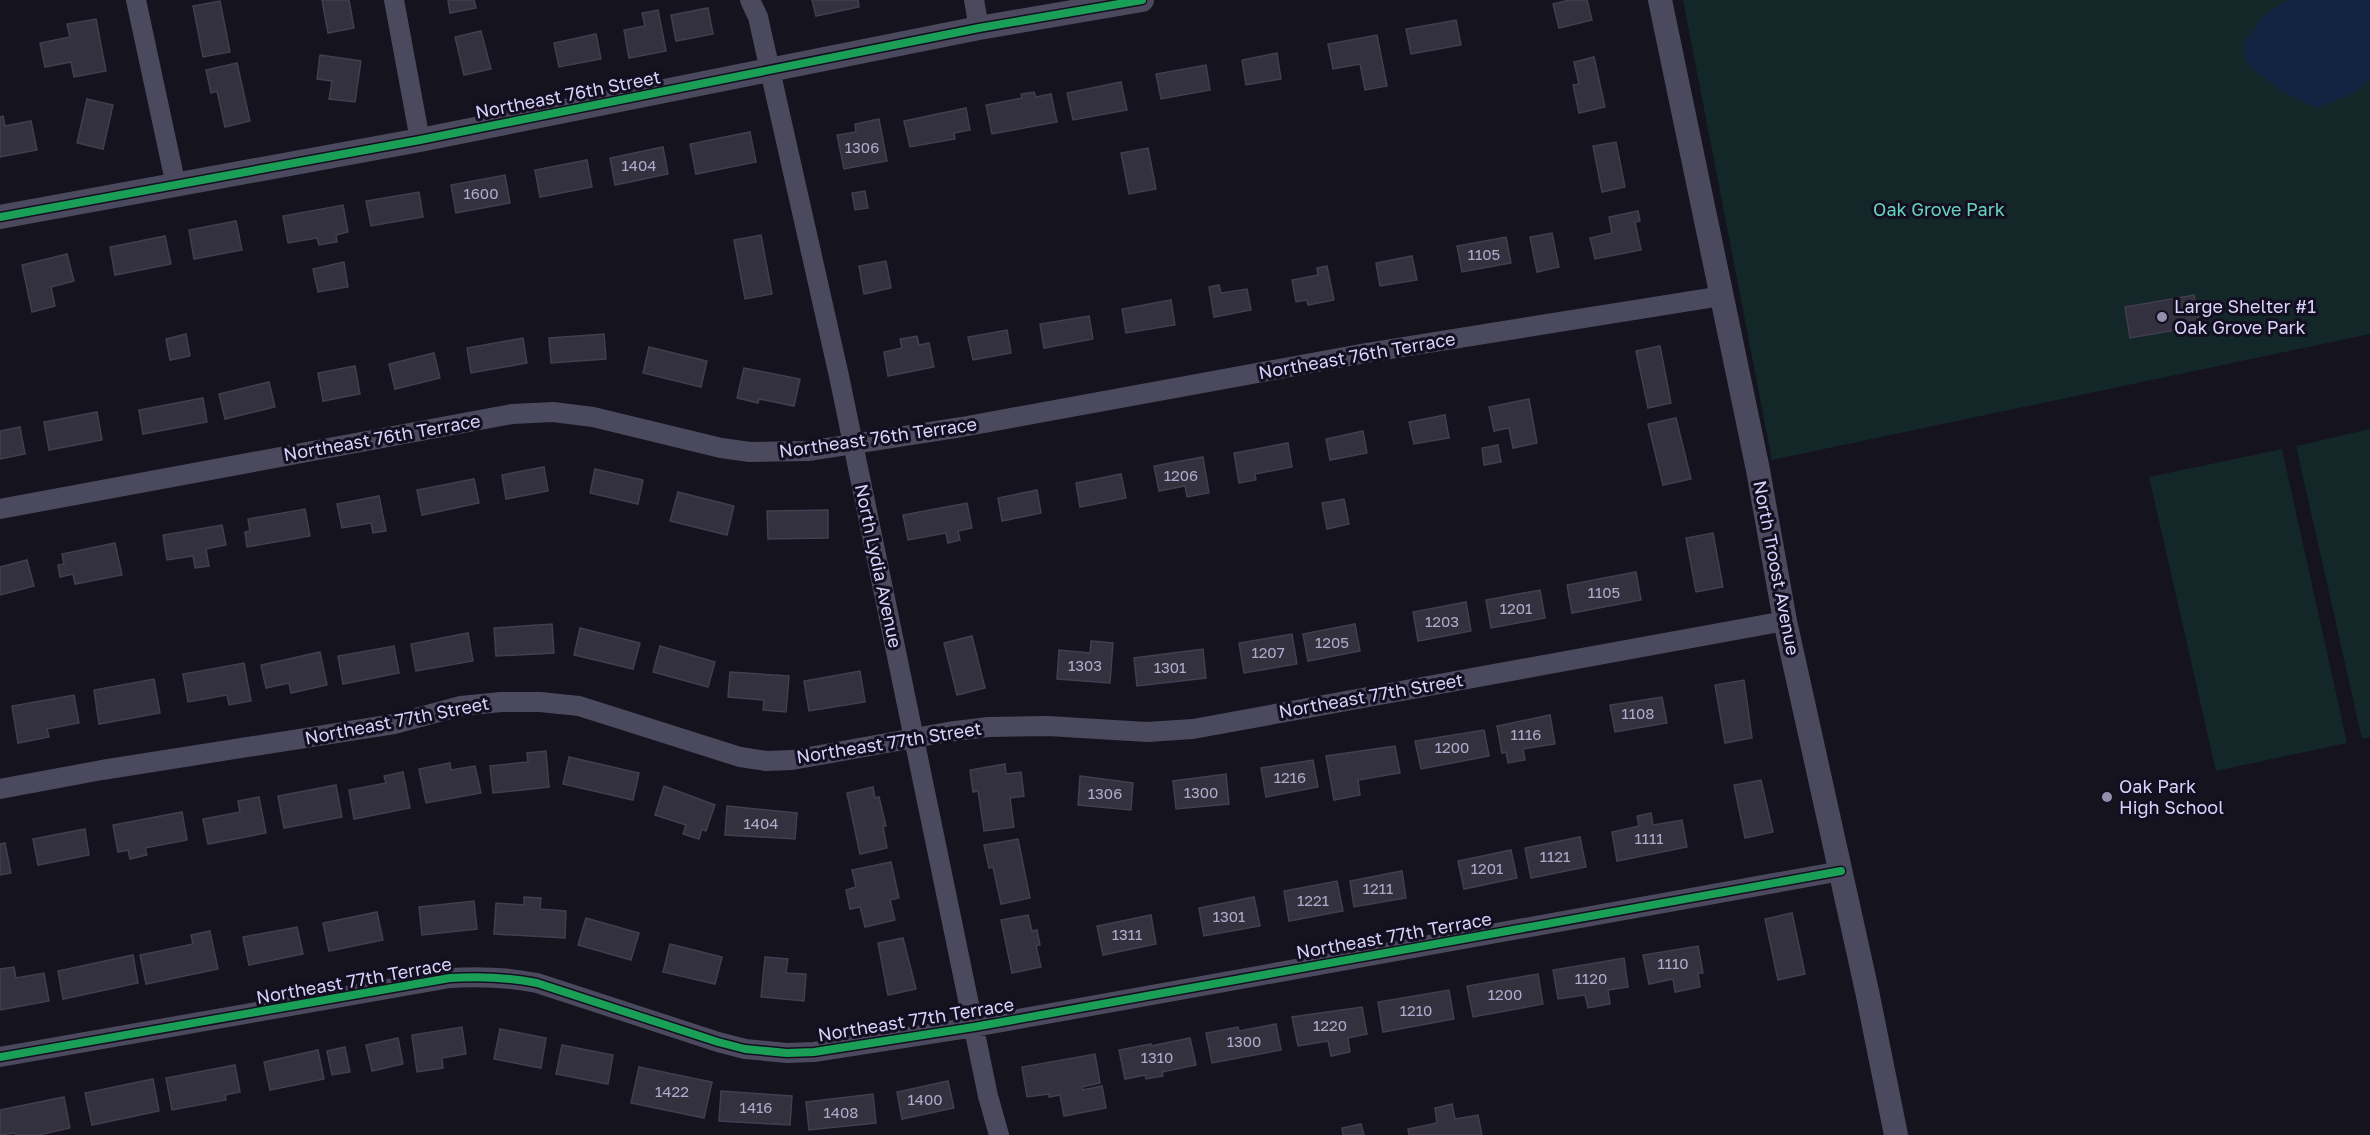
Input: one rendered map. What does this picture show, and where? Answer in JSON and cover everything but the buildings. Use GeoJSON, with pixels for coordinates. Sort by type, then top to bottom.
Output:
{"type":"FeatureCollection","features":[{"type":"Feature","properties":{"kind":"street"},"geometry":{"type":"LineString","coordinates":[[136,0],[176,186]]}},
{"type":"Feature","properties":{"kind":"street"},"geometry":{"type":"LineString","coordinates":[[394,0],[420,140]]}},
{"type":"Feature","properties":{"kind":"street","name":"North Lydia Avenue"},"geometry":{"type":"LineString","coordinates":[[750,0],[758,17],[853,444],[988,1096],[999,1135]]}},
{"type":"Feature","properties":{"kind":"street"},"geometry":{"type":"LineString","coordinates":[[974,0],[979,28]]}},
{"type":"Feature","properties":{"kind":"street","name":"Northeast 76th Street"},"geometry":{"type":"LineString","coordinates":[[0,217],[420,140],[979,28],[1142,0]]}},
{"type":"Feature","properties":{"kind":"street","name":"North Troost Avenue"},"geometry":{"type":"LineString","coordinates":[[1660,0],[1758,470],[1785,621],[1841,871],[1896,1135]]}},
{"type":"Feature","properties":{"kind":"street","name":"Northeast 76th Terrace"},"geometry":{"type":"LineString","coordinates":[[0,509],[512,414],[553,412],[593,417],[721,448],[750,452],[808,451],[1050,411],[1366,353],[1722,296]]}},
{"type":"Feature","properties":{"kind":"street","name":"Northeast 77th Street"},"geometry":{"type":"LineString","coordinates":[[0,789],[102,770],[394,724],[461,706],[501,702],[540,702],[579,706],[740,757],[766,761],[792,760],[988,727],[1048,726],[1147,732],[1192,729],[1785,621]]}},
{"type":"Feature","properties":{"kind":"street","name":"Northeast 77th Terrace"},"geometry":{"type":"LineString","coordinates":[[0,1057],[450,978],[479,976],[508,977],[537,983],[745,1049],[787,1053],[814,1052],[974,1027],[1841,871]]}},
{"type":"Feature","properties":{"kind":"green space","name":"Oak Grove Park"},"geometry":{"type":"Polygon","coordinates":[[[1683,0],[2370,0],[2370,334],[1772,460],[1683,0]]]}},
{"type":"Feature","properties":{"kind":"green space"},"geometry":{"type":"Polygon","coordinates":[[[2370,429],[2370,737],[2362,739],[2296,446],[2370,429]]]}},
{"type":"Feature","properties":{"kind":"green space"},"geometry":{"type":"Polygon","coordinates":[[[2282,449],[2347,743],[2216,771],[2149,477],[2282,449]]]}},
{"type":"Feature","properties":{"kind":"water"},"geometry":{"type":"Polygon","coordinates":[[[2289,0],[2370,0],[2370,78],[2361,88],[2317,108],[2284,92],[2249,66],[2245,58],[2244,40],[2251,35],[2264,15],[2289,0]]]}},
{"type":"Feature","properties":{"kind":"cycle path"},"geometry":{"type":"LineString","coordinates":[[0,217],[420,140],[979,28],[1142,0]]}},
{"type":"Feature","properties":{"kind":"cycle path"},"geometry":{"type":"LineString","coordinates":[[0,1057],[450,978],[472,977],[504,978],[537,983],[745,1049],[787,1053],[814,1052],[974,1027],[1841,871]]}},
{"type":"Feature","properties":{"kind":"place","name":"Large Shelter #1 Oak Grove Park"},"geometry":{"type":"Point","coordinates":[2162,317]}},
{"type":"Feature","properties":{"kind":"place","name":"Oak Park High School"},"geometry":{"type":"Point","coordinates":[2107,797]}}]}
